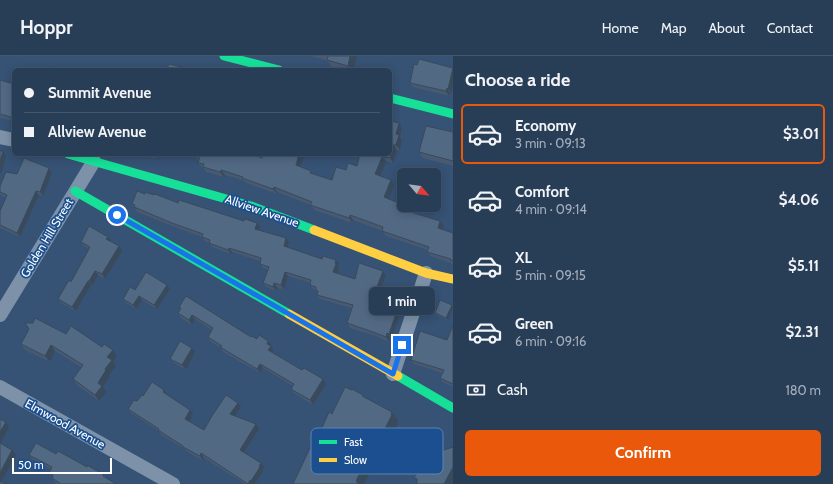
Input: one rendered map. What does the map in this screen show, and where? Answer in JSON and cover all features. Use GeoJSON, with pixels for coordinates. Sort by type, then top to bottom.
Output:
{"type":"FeatureCollection","features":[{"type":"Feature","properties":{"kind":"street"},"geometry":{"type":"LineString","coordinates":[[230,57],[271,68]]}},
{"type":"Feature","properties":{"kind":"street"},"geometry":{"type":"LineString","coordinates":[[392,99],[453,114]]}},
{"type":"Feature","properties":{"kind":"street"},"geometry":{"type":"LineString","coordinates":[[0,137],[12,140]]}},
{"type":"Feature","properties":{"kind":"street","name":"Allview Avenue"},"geometry":{"type":"LineString","coordinates":[[75,156],[251,206],[426,273],[453,279]]}},
{"type":"Feature","properties":{"kind":"street","name":"Golden Hill Street"},"geometry":{"type":"LineString","coordinates":[[0,315],[94,161]]}},
{"type":"Feature","properties":{"kind":"street"},"geometry":{"type":"LineString","coordinates":[[75,191],[453,408]]}},
{"type":"Feature","properties":{"kind":"street"},"geometry":{"type":"LineString","coordinates":[[393,374],[426,273]]}},
{"type":"Feature","properties":{"kind":"street","name":"Elmwood Avenue"},"geometry":{"type":"LineString","coordinates":[[0,387],[173,484]]}},
{"type":"Feature","properties":{"kind":"building"},"geometry":{"type":"Polygon","coordinates":[[[328,56],[350,56],[348,66],[327,60],[328,56]]]}},
{"type":"Feature","properties":{"kind":"building"},"geometry":{"type":"Polygon","coordinates":[[[419,59],[453,68],[448,89],[447,88],[446,91],[410,83],[414,64],[417,65],[419,59]]]}},
{"type":"Feature","properties":{"kind":"building"},"geometry":{"type":"Polygon","coordinates":[[[169,64],[186,68],[167,68],[169,64]]]}},
{"type":"Feature","properties":{"kind":"building"},"geometry":{"type":"Polygon","coordinates":[[[0,80],[12,83],[12,117],[0,114],[0,80]]]}},
{"type":"Feature","properties":{"kind":"building"},"geometry":{"type":"Polygon","coordinates":[[[392,121],[399,123],[396,134],[399,135],[396,145],[393,145],[392,149],[392,121]]]}},
{"type":"Feature","properties":{"kind":"building"},"geometry":{"type":"Polygon","coordinates":[[[426,126],[453,132],[453,161],[419,152],[426,126]]]}},
{"type":"Feature","properties":{"kind":"building"},"geometry":{"type":"Polygon","coordinates":[[[0,151],[3,151],[0,162],[0,151]]]}},
{"type":"Feature","properties":{"kind":"building"},"geometry":{"type":"Polygon","coordinates":[[[200,156],[256,156],[262,158],[262,156],[298,156],[296,165],[311,171],[310,173],[332,180],[336,167],[346,170],[348,163],[357,166],[360,156],[390,156],[390,158],[382,157],[375,174],[391,180],[384,197],[397,202],[397,212],[411,212],[440,221],[438,228],[453,233],[453,261],[450,260],[451,259],[427,252],[429,247],[382,231],[383,227],[350,215],[349,218],[310,205],[312,202],[274,187],[273,189],[221,170],[220,172],[203,167],[204,164],[198,163],[200,156]]]}},
{"type":"Feature","properties":{"kind":"building"},"geometry":{"type":"Polygon","coordinates":[[[24,158],[49,168],[40,192],[36,191],[17,233],[0,225],[0,211],[7,195],[0,192],[0,186],[6,172],[17,174],[24,158]]]}},
{"type":"Feature","properties":{"kind":"building"},"geometry":{"type":"Polygon","coordinates":[[[137,191],[145,194],[145,192],[155,194],[178,203],[179,200],[244,221],[245,219],[257,223],[255,229],[286,238],[284,246],[322,259],[323,256],[336,260],[333,272],[355,279],[359,263],[383,271],[377,287],[402,296],[389,334],[387,333],[386,337],[347,323],[353,305],[317,295],[318,291],[316,290],[316,287],[310,285],[311,280],[285,272],[281,285],[274,283],[273,287],[263,283],[269,267],[260,264],[261,258],[229,248],[228,250],[209,243],[210,240],[202,237],[203,234],[134,207],[135,205],[132,204],[137,191]]]}},
{"type":"Feature","properties":{"kind":"building"},"geometry":{"type":"Polygon","coordinates":[[[89,226],[108,237],[106,239],[119,246],[102,274],[95,271],[72,307],[58,299],[69,280],[71,282],[90,247],[81,242],[89,226]]]}},
{"type":"Feature","properties":{"kind":"building"},"geometry":{"type":"Polygon","coordinates":[[[146,272],[167,285],[154,305],[139,296],[133,305],[123,299],[130,287],[135,290],[146,272]]]}},
{"type":"Feature","properties":{"kind":"building"},"geometry":{"type":"Polygon","coordinates":[[[186,296],[251,337],[252,336],[257,339],[259,335],[268,341],[267,344],[271,346],[268,350],[302,370],[304,368],[323,379],[310,400],[291,389],[294,384],[260,364],[257,369],[220,347],[222,346],[208,337],[213,328],[192,315],[189,320],[178,313],[181,308],[179,307],[186,296]]]}},
{"type":"Feature","properties":{"kind":"building"},"geometry":{"type":"Polygon","coordinates":[[[440,300],[452,305],[446,318],[435,313],[440,300]]]}},
{"type":"Feature","properties":{"kind":"building"},"geometry":{"type":"Polygon","coordinates":[[[35,318],[66,334],[71,326],[102,347],[104,344],[113,350],[107,357],[112,360],[105,369],[106,370],[98,383],[102,386],[95,395],[73,379],[83,365],[51,345],[45,356],[21,344],[29,329],[25,323],[33,323],[35,318]]]}},
{"type":"Feature","properties":{"kind":"building"},"geometry":{"type":"Polygon","coordinates":[[[453,325],[453,384],[440,378],[444,370],[411,360],[420,331],[447,340],[453,325]]]}},
{"type":"Feature","properties":{"kind":"building"},"geometry":{"type":"Polygon","coordinates":[[[180,341],[192,348],[182,365],[170,359],[180,341]]]}},
{"type":"Feature","properties":{"kind":"building"},"geometry":{"type":"Polygon","coordinates":[[[152,382],[164,390],[163,392],[190,410],[185,419],[204,430],[226,395],[238,403],[230,414],[256,424],[240,450],[261,463],[259,466],[260,467],[248,484],[201,453],[200,456],[183,447],[128,409],[134,400],[137,401],[142,395],[143,396],[152,382]]]}},
{"type":"Feature","properties":{"kind":"building"},"geometry":{"type":"Polygon","coordinates":[[[345,387],[352,389],[392,412],[385,428],[322,428],[329,412],[332,414],[345,387]]]}},
{"type":"Feature","properties":{"kind":"building"},"geometry":{"type":"Polygon","coordinates":[[[0,419],[6,422],[0,432],[0,419]]]}},
{"type":"Feature","properties":{"kind":"building"},"geometry":{"type":"Polygon","coordinates":[[[0,443],[12,450],[0,473],[0,443]]]}},
{"type":"Feature","properties":{"kind":"building"},"geometry":{"type":"Polygon","coordinates":[[[36,443],[56,454],[58,451],[87,467],[87,465],[116,484],[61,484],[52,478],[53,475],[49,473],[52,467],[29,455],[36,443]]]}},
{"type":"Feature","properties":{"kind":"building"},"geometry":{"type":"Polygon","coordinates":[[[453,447],[453,467],[444,484],[417,484],[417,479],[414,478],[416,474],[443,474],[443,450],[453,447]]]}},
{"type":"Feature","properties":{"kind":"building"},"geometry":{"type":"Polygon","coordinates":[[[310,448],[311,474],[360,474],[356,481],[358,484],[293,484],[310,448]]]}},
{"type":"Feature","properties":{"kind":"building"},"geometry":{"type":"Polygon","coordinates":[[[0,481],[7,484],[0,484],[0,481]]]}},
{"type":"Feature","properties":{"kind":"traffic: fast"},"geometry":{"type":"LineString","coordinates":[[224,56],[271,68]]}},
{"type":"Feature","properties":{"kind":"traffic: fast"},"geometry":{"type":"LineString","coordinates":[[392,99],[453,114]]}},
{"type":"Feature","properties":{"kind":"traffic: fast"},"geometry":{"type":"LineString","coordinates":[[75,156],[251,206],[314,230]]}},
{"type":"Feature","properties":{"kind":"traffic: fast"},"geometry":{"type":"LineString","coordinates":[[75,191],[289,314]]}},
{"type":"Feature","properties":{"kind":"traffic: fast"},"geometry":{"type":"LineString","coordinates":[[398,376],[453,408]]}},
{"type":"Feature","properties":{"kind":"traffic: slow"},"geometry":{"type":"LineString","coordinates":[[314,230],[426,273],[453,279]]}},
{"type":"Feature","properties":{"kind":"traffic: slow"},"geometry":{"type":"LineString","coordinates":[[289,314],[398,376]]}},
{"type":"Feature","properties":{"kind":"route"},"geometry":{"type":"LineString","coordinates":[[117,215],[393,374],[402,345]]}}]}
